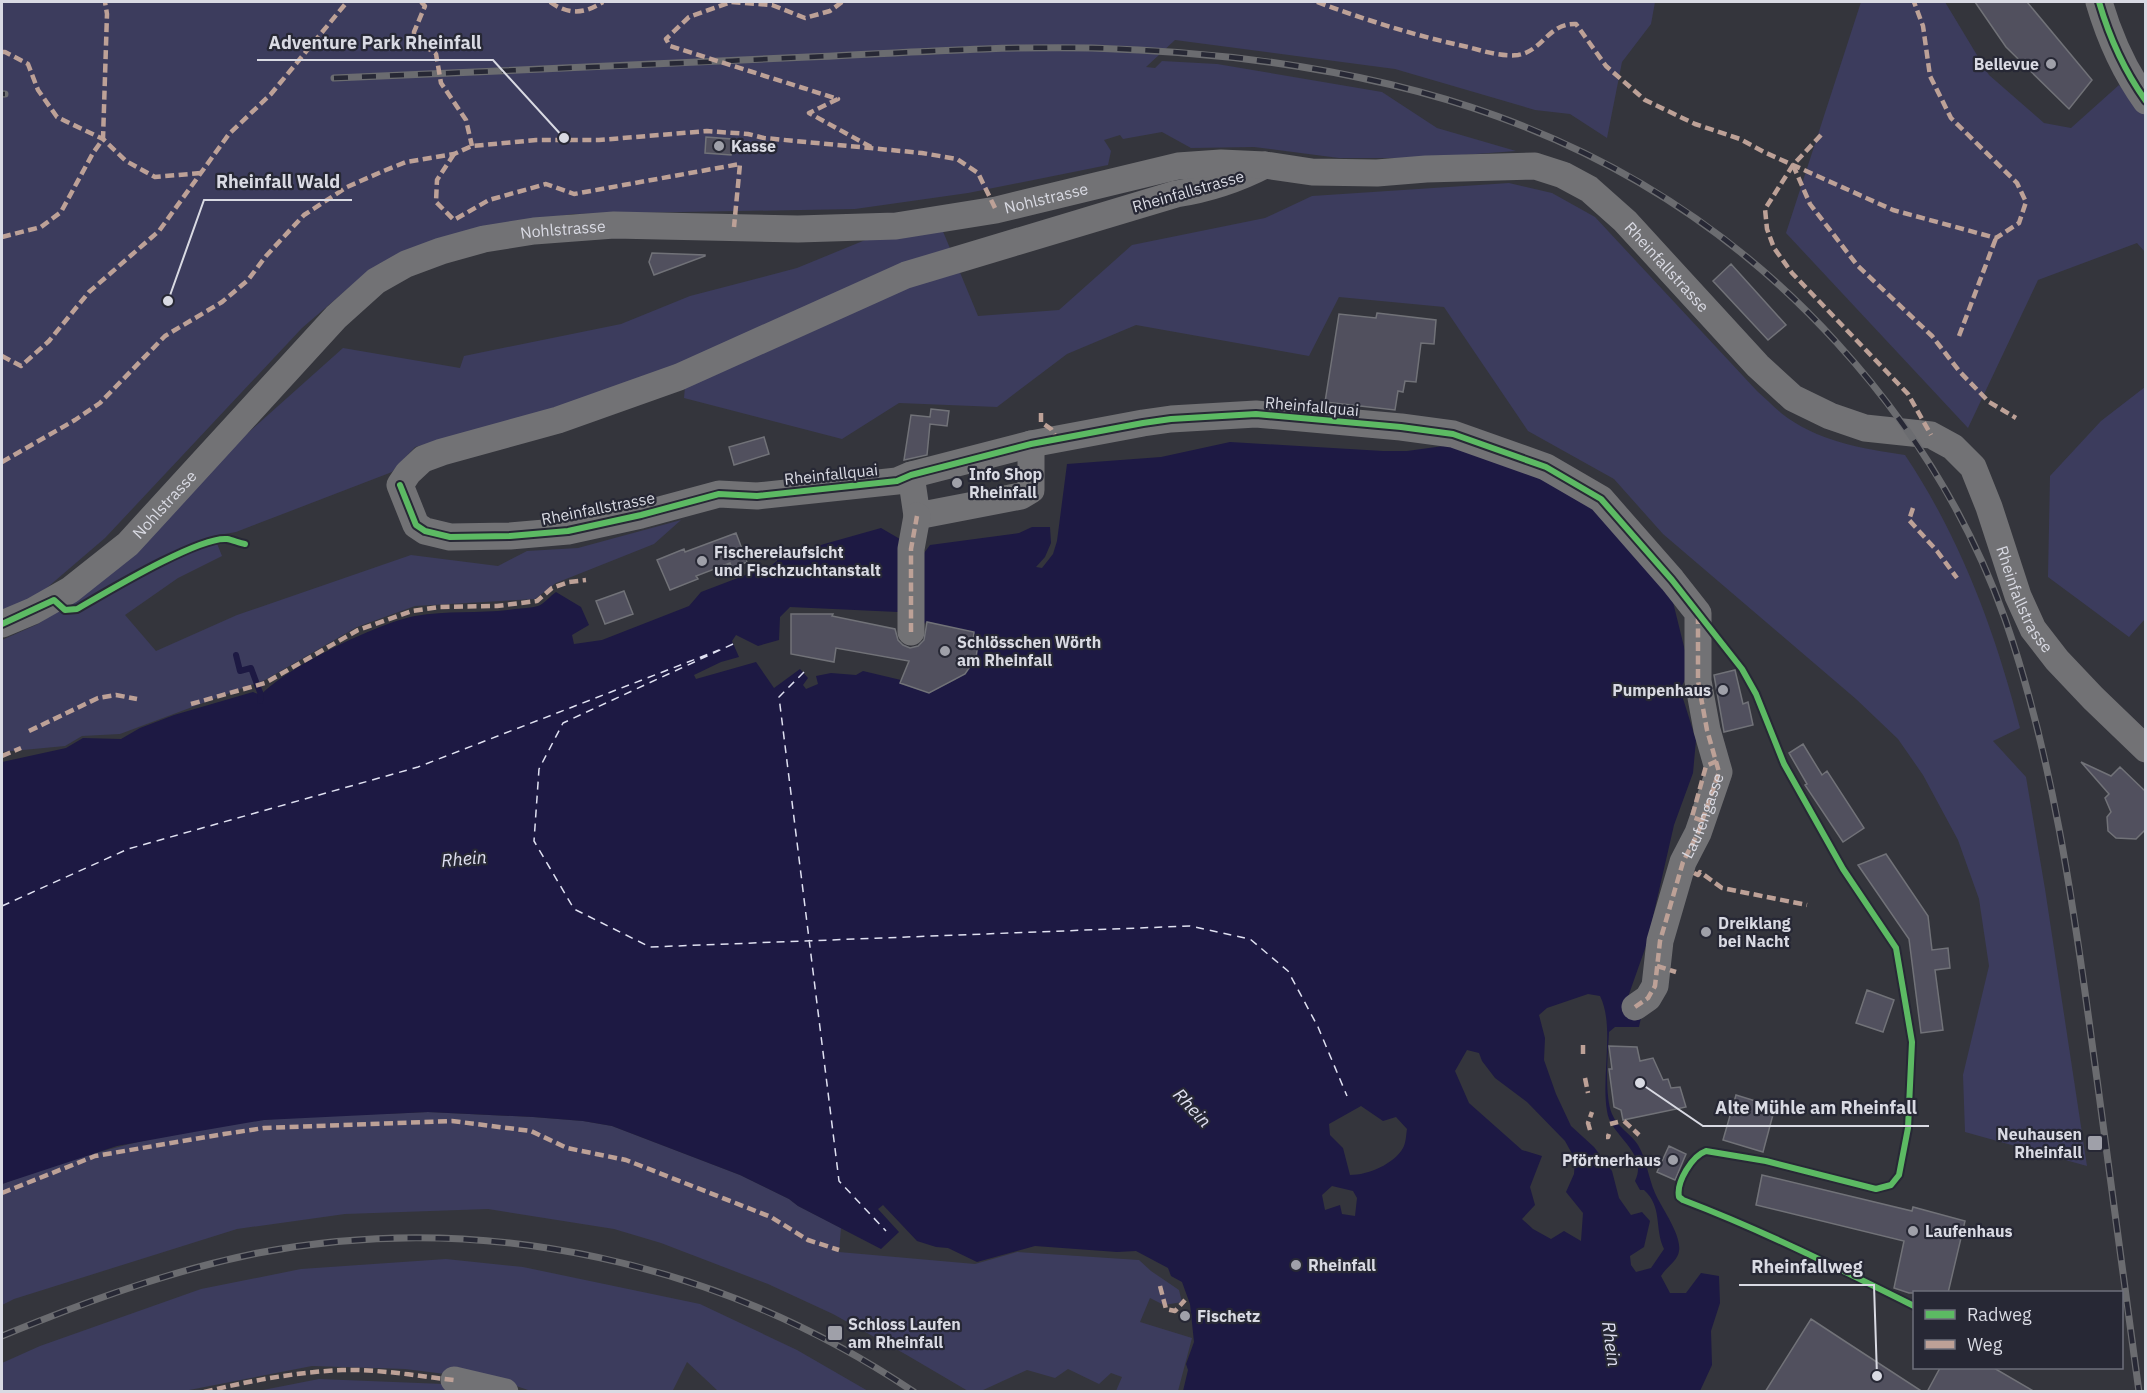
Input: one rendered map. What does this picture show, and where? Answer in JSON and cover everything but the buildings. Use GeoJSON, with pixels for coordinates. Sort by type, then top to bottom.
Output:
{"type":"FeatureCollection","features":[{"type":"Feature","properties":{"kind":"street"},"geometry":{"type":"LineString","coordinates":[[2099,2],[2113,42],[2127,72],[2145,101]]}},
{"type":"Feature","properties":{"kind":"street","name":"Nohlstrasse"},"geometry":{"type":"LineString","coordinates":[[2,624],[33,611],[70,590],[113,557],[128,544],[356,297],[376,281],[406,264],[441,251],[484,239],[572,226],[643,225],[798,229],[896,226],[996,210],[1178,166],[1221,163],[1265,165]]}},
{"type":"Feature","properties":{"kind":"street","name":"Rheinfallstrasse"},"geometry":{"type":"LineString","coordinates":[[757,496],[719,494],[641,515],[568,531],[450,537],[425,531],[416,525],[400,485],[408,473],[423,459],[558,420],[679,377],[906,275],[1176,194],[1206,189],[1241,178],[1265,165],[1312,172],[1377,173],[1426,169],[1535,166],[1563,175],[1589,189],[1625,221],[1758,366],[1793,398],[1830,416],[1865,428],[1932,435],[1953,447],[1973,467],[1989,507],[2018,596],[2033,629],[2079,683],[2145,749]]}},
{"type":"Feature","properties":{"kind":"street","name":"Rheinfallquai"},"geometry":{"type":"LineString","coordinates":[[757,496],[897,481],[911,475],[1031,444],[1170,418],[1256,414],[1401,427],[1453,434],[1546,467],[1601,500],[1698,613]]}},
{"type":"Feature","properties":{"kind":"street"},"geometry":{"type":"LineString","coordinates":[[917,516],[1027,494],[1031,490],[1031,444]]}},
{"type":"Feature","properties":{"kind":"street"},"geometry":{"type":"LineString","coordinates":[[911,475],[917,516],[911,549],[911,632]]}},
{"type":"Feature","properties":{"kind":"street","name":"Laufengasse"},"geometry":{"type":"LineString","coordinates":[[1635,1007],[1648,998],[1655,986],[1660,941],[1683,861],[1698,832],[1719,772],[1707,730],[1698,681],[1698,613]]}},
{"type":"Feature","properties":{"kind":"street"},"geometry":{"type":"LineString","coordinates":[[454,1380],[505,1392]]}},
{"type":"Feature","properties":{"kind":"shaded area"},"geometry":{"type":"Polygon","coordinates":[[[2,2],[1655,2],[1651,24],[1622,62],[1607,138],[1570,114],[1535,110],[1395,69],[1175,40],[1146,67],[1155,68],[1162,61],[1217,64],[1382,92],[1437,128],[1516,151],[1423,158],[1339,158],[1254,147],[1191,148],[1162,132],[1123,139],[1120,135],[1104,140],[1111,151],[1108,165],[968,193],[855,209],[572,214],[430,242],[366,273],[302,328],[105,538],[35,598],[2,612],[2,2]]]}},
{"type":"Feature","properties":{"kind":"shaded area"},"geometry":{"type":"Polygon","coordinates":[[[1861,2],[1945,2],[1989,75],[2044,123],[2071,128],[2119,85],[2145,114],[2145,252],[2137,243],[2038,280],[1968,428],[1786,233],[1861,2]]]}},
{"type":"Feature","properties":{"kind":"shaded area"},"geometry":{"type":"Polygon","coordinates":[[[1509,183],[1552,193],[1595,217],[1757,391],[1781,413],[1809,431],[1825,437],[1873,450],[1905,455],[1925,487],[1943,519],[1974,587],[1999,656],[2020,728],[1993,741],[2026,777],[2087,1166],[1965,1132],[1963,1075],[1989,966],[1979,899],[1958,840],[1923,775],[1898,739],[1856,699],[1663,534],[1614,479],[1528,431],[1444,307],[1339,297],[1309,356],[1136,325],[1067,354],[997,407],[899,403],[842,439],[684,398],[687,365],[557,411],[415,447],[392,472],[236,532],[214,536],[222,556],[178,578],[125,615],[156,651],[237,615],[411,555],[498,566],[527,551],[578,548],[681,520],[654,544],[556,583],[535,599],[415,606],[357,627],[265,680],[120,734],[82,736],[65,746],[2,752],[2,640],[38,624],[83,593],[222,456],[343,348],[460,368],[464,356],[621,324],[690,296],[797,268],[875,236],[942,229],[978,316],[1059,310],[1132,245],[1265,218],[1312,196],[1509,183]]]}},
{"type":"Feature","properties":{"kind":"shaded area"},"geometry":{"type":"Polygon","coordinates":[[[2145,387],[2145,619],[2129,637],[2048,577],[2050,476],[2101,421],[2145,387]]]}},
{"type":"Feature","properties":{"kind":"shaded area"},"geometry":{"type":"Polygon","coordinates":[[[428,1112],[533,1117],[612,1126],[740,1175],[789,1199],[841,1228],[839,1252],[975,1264],[1017,1252],[1139,1260],[1179,1290],[1182,1302],[1164,1305],[1150,1298],[1140,1322],[1192,1338],[1178,1391],[1116,1391],[1122,1377],[1111,1373],[1099,1384],[1068,1369],[1055,1378],[1027,1370],[981,1391],[968,1391],[833,1314],[768,1284],[661,1243],[614,1229],[488,1209],[345,1214],[237,1229],[14,1299],[2,1305],[2,1184],[98,1152],[164,1136],[230,1124],[284,1118],[428,1112]]]}},
{"type":"Feature","properties":{"kind":"shaded area"},"geometry":{"type":"Polygon","coordinates":[[[446,1259],[523,1267],[700,1304],[797,1350],[868,1391],[718,1391],[687,1362],[672,1392],[531,1391],[501,1381],[405,1369],[312,1366],[184,1391],[2,1392],[2,1363],[40,1346],[201,1289],[301,1269],[446,1259]]]}},
{"type":"Feature","properties":{"kind":"shaded area"},"geometry":{"type":"Polygon","coordinates":[[[319,1379],[444,1384],[476,1391],[253,1392],[319,1379]]]}},
{"type":"Feature","properties":{"kind":"water","name":"Rhein"},"geometry":{"type":"Polygon","coordinates":[[[1230,442],[1383,451],[1407,451],[1451,445],[1559,481],[1600,507],[1672,598],[1690,671],[1680,689],[1696,740],[1693,773],[1674,825],[1647,943],[1628,997],[1642,1013],[1639,1027],[1615,1027],[1609,1032],[1607,1085],[1612,1114],[1617,1123],[1638,1145],[1655,1193],[1677,1237],[1678,1255],[1661,1276],[1670,1293],[1686,1293],[1701,1273],[1719,1276],[1720,1303],[1711,1331],[1712,1365],[1700,1391],[1183,1391],[1188,1370],[1186,1364],[1194,1342],[1190,1304],[1182,1282],[1171,1276],[1168,1268],[1136,1251],[1117,1252],[1035,1246],[977,1262],[948,1248],[917,1241],[883,1205],[878,1209],[899,1232],[881,1249],[740,1175],[612,1126],[583,1121],[428,1112],[264,1120],[117,1146],[2,1184],[2,762],[66,748],[83,738],[121,739],[140,728],[174,715],[253,692],[261,695],[290,672],[333,648],[399,620],[415,616],[532,607],[540,605],[556,592],[581,607],[589,625],[572,635],[574,644],[602,640],[689,606],[701,592],[772,565],[778,557],[881,528],[924,553],[930,545],[1019,533],[1032,527],[1050,527],[1051,543],[1045,557],[1036,567],[1042,568],[1053,554],[1057,541],[1067,464],[1161,457],[1230,442]],[[790,607],[780,617],[779,640],[758,646],[736,635],[732,641],[739,657],[721,662],[694,675],[696,679],[756,662],[774,688],[800,669],[808,678],[803,685],[806,689],[818,684],[816,676],[831,673],[856,675],[863,671],[901,680],[901,684],[929,693],[962,676],[972,663],[978,643],[973,642],[974,632],[926,622],[924,624],[898,612],[790,607]],[[1588,994],[1547,1008],[1539,1015],[1545,1038],[1544,1060],[1556,1094],[1571,1126],[1594,1147],[1612,1171],[1619,1198],[1631,1215],[1642,1212],[1650,1221],[1644,1247],[1630,1256],[1631,1265],[1636,1272],[1651,1268],[1664,1249],[1654,1203],[1644,1190],[1640,1190],[1635,1181],[1638,1171],[1637,1161],[1610,1120],[1607,1111],[1605,1082],[1607,1022],[1600,996],[1588,994]],[[1467,1050],[1455,1071],[1469,1103],[1522,1150],[1542,1156],[1530,1187],[1535,1205],[1522,1219],[1533,1229],[1551,1239],[1564,1231],[1581,1241],[1583,1213],[1566,1192],[1574,1174],[1575,1159],[1565,1141],[1527,1102],[1495,1078],[1479,1053],[1467,1050]],[[1361,1106],[1329,1124],[1330,1135],[1343,1148],[1350,1175],[1372,1171],[1387,1164],[1399,1154],[1405,1144],[1407,1129],[1396,1117],[1383,1121],[1361,1106]],[[1332,1186],[1322,1195],[1325,1210],[1340,1205],[1342,1214],[1355,1216],[1357,1198],[1353,1191],[1332,1186]]]}},
{"type":"Feature","properties":{"kind":"waterway"},"geometry":{"type":"LineString","coordinates":[[236,655],[240,671],[251,668],[261,695],[260,701]]}},
{"type":"Feature","properties":{"kind":"ferry route"},"geometry":{"type":"LineString","coordinates":[[733,644],[563,723],[539,769],[534,841],[574,909],[650,947],[1190,926],[1250,939],[1288,971],[1318,1027],[1347,1096]]}},
{"type":"Feature","properties":{"kind":"ferry route"},"geometry":{"type":"LineString","coordinates":[[2,906],[128,849],[418,767],[719,650]]}},
{"type":"Feature","properties":{"kind":"ferry route"},"geometry":{"type":"LineString","coordinates":[[804,672],[779,697],[839,1181],[886,1231]]}},
{"type":"Feature","properties":{"kind":"railway"},"geometry":{"type":"LineString","coordinates":[[334,78],[985,49],[1092,48],[1198,54],[1302,67],[1401,87],[1498,116],[1590,156],[1677,206],[1760,268],[1837,343],[1864,374],[1913,439],[1935,473],[1974,544],[2005,619],[2036,722],[2069,882],[2139,1392]]}},
{"type":"Feature","properties":{"kind":"railway"},"geometry":{"type":"LineString","coordinates":[[2,1336],[128,1288],[225,1260],[343,1241],[429,1238],[515,1244],[599,1258],[682,1280],[762,1310],[840,1347],[914,1392]]}},
{"type":"Feature","properties":{"kind":"marked path"},"geometry":{"type":"LineString","coordinates":[[2,237],[41,227],[61,212],[103,139],[107,14],[105,2]]}},
{"type":"Feature","properties":{"kind":"marked path"},"geometry":{"type":"LineString","coordinates":[[2,356],[21,366],[49,341],[89,292],[159,231],[229,134],[271,94],[347,2]]}},
{"type":"Feature","properties":{"kind":"marked path"},"geometry":{"type":"LineString","coordinates":[[421,2],[425,6],[414,32],[414,42],[436,54],[441,83],[466,120],[472,146]]}},
{"type":"Feature","properties":{"kind":"marked path"},"geometry":{"type":"LineString","coordinates":[[550,2],[570,11],[583,11],[603,2]]}},
{"type":"Feature","properties":{"kind":"marked path"},"geometry":{"type":"LineString","coordinates":[[842,2],[830,11],[805,18],[772,5],[731,2],[689,17],[666,39],[670,46],[838,99],[809,113],[871,147]]}},
{"type":"Feature","properties":{"kind":"marked path"},"geometry":{"type":"LineString","coordinates":[[1317,2],[1410,33],[1506,55],[1527,52],[1552,32],[1566,25],[1576,24],[1606,66],[1645,100],[1695,124],[1740,139],[1893,210],[1996,238],[2019,223],[2026,202],[2017,183],[1951,118],[1930,76],[1923,26],[1914,2]]}},
{"type":"Feature","properties":{"kind":"marked path"},"geometry":{"type":"LineString","coordinates":[[2,52],[28,64],[38,90],[57,117],[103,139],[126,161],[155,177],[201,173]]}},
{"type":"Feature","properties":{"kind":"marked path"},"geometry":{"type":"LineString","coordinates":[[2,462],[100,403],[165,336],[222,302],[248,280],[266,256],[304,215],[347,187],[406,162],[454,154],[472,146],[536,140],[599,140],[707,131],[748,134],[764,138],[922,153],[957,159],[978,173],[996,210]]}},
{"type":"Feature","properties":{"kind":"marked path"},"geometry":{"type":"LineString","coordinates":[[1821,135],[1793,165],[1765,209],[1767,229],[1774,248],[1792,273],[1908,394],[1931,435]]}},
{"type":"Feature","properties":{"kind":"marked path"},"geometry":{"type":"LineString","coordinates":[[454,154],[437,180],[436,202],[454,220],[489,200],[546,184],[574,194],[740,164],[734,227]]}},
{"type":"Feature","properties":{"kind":"marked path"},"geometry":{"type":"LineString","coordinates":[[1793,165],[1810,204],[1857,265],[1932,336],[1960,372],[1989,402],[2016,418]]}},
{"type":"Feature","properties":{"kind":"marked path"},"geometry":{"type":"LineString","coordinates":[[1959,336],[1996,238]]}},
{"type":"Feature","properties":{"kind":"marked path"},"geometry":{"type":"LineString","coordinates":[[1041,413],[1041,422],[1051,429],[1057,439]]}},
{"type":"Feature","properties":{"kind":"marked path"},"geometry":{"type":"LineString","coordinates":[[1913,508],[1909,520],[1937,551],[1957,578]]}},
{"type":"Feature","properties":{"kind":"marked path"},"geometry":{"type":"LineString","coordinates":[[911,632],[911,549],[917,516]]}},
{"type":"Feature","properties":{"kind":"marked path"},"geometry":{"type":"LineString","coordinates":[[191,704],[265,683],[358,630],[412,611],[439,607],[497,606],[537,601],[552,588],[569,582],[586,580]]}},
{"type":"Feature","properties":{"kind":"marked path"},"geometry":{"type":"LineString","coordinates":[[1635,1007],[1648,998],[1655,986],[1660,941],[1683,862],[1698,833],[1719,772],[1707,730],[1698,681],[1698,614]]}},
{"type":"Feature","properties":{"kind":"marked path"},"geometry":{"type":"LineString","coordinates":[[29,731],[98,698],[116,695],[137,699]]}},
{"type":"Feature","properties":{"kind":"marked path"},"geometry":{"type":"LineString","coordinates":[[2,756],[21,748]]}},
{"type":"Feature","properties":{"kind":"marked path"},"geometry":{"type":"LineString","coordinates":[[1703,821],[1692,817],[1706,766],[1717,761]]}},
{"type":"Feature","properties":{"kind":"marked path"},"geometry":{"type":"LineString","coordinates":[[1694,873],[1698,875],[1700,872],[1722,888],[1807,905]]}},
{"type":"Feature","properties":{"kind":"marked path"},"geometry":{"type":"LineString","coordinates":[[1657,966],[1676,972]]}},
{"type":"Feature","properties":{"kind":"marked path"},"geometry":{"type":"LineString","coordinates":[[1583,1045],[1583,1058]]}},
{"type":"Feature","properties":{"kind":"marked path"},"geometry":{"type":"LineString","coordinates":[[1585,1078],[1588,1093]]}},
{"type":"Feature","properties":{"kind":"marked path"},"geometry":{"type":"LineString","coordinates":[[1590,1130],[1588,1123],[1592,1112]]}},
{"type":"Feature","properties":{"kind":"marked path"},"geometry":{"type":"LineString","coordinates":[[2,1193],[95,1156],[224,1134],[264,1128],[452,1121],[531,1131],[567,1148],[626,1160],[771,1217],[808,1240],[839,1250]]}},
{"type":"Feature","properties":{"kind":"marked path"},"geometry":{"type":"LineString","coordinates":[[1624,1121],[1639,1135]]}},
{"type":"Feature","properties":{"kind":"marked path"},"geometry":{"type":"LineString","coordinates":[[1610,1124],[1618,1122]]}},
{"type":"Feature","properties":{"kind":"marked path"},"geometry":{"type":"LineString","coordinates":[[1606,1137],[1609,1134]]}},
{"type":"Feature","properties":{"kind":"marked path"},"geometry":{"type":"LineString","coordinates":[[1160,1286],[1166,1309],[1175,1311],[1185,1300]]}},
{"type":"Feature","properties":{"kind":"marked path"},"geometry":{"type":"LineString","coordinates":[[204,1392],[273,1378],[342,1370],[454,1380]]}},
{"type":"Feature","properties":{"kind":"cycle path"},"geometry":{"type":"LineString","coordinates":[[2099,2],[2118,53],[2146,101]]}},
{"type":"Feature","properties":{"kind":"cycle path"},"geometry":{"type":"LineString","coordinates":[[400,485],[416,525],[425,531],[450,537],[510,536],[568,531],[641,515],[719,494],[757,496],[897,481],[911,475],[1031,444],[1143,423],[1256,414],[1453,434],[1546,467],[1601,499],[1672,580],[1742,669],[1756,694],[1784,764],[1843,869],[1896,948],[1912,1042],[1908,1128],[1899,1175],[1891,1185],[1876,1189],[1766,1161],[1706,1151],[1695,1158],[1686,1170],[1680,1184],[1679,1197],[1800,1250],[1913,1306]]}},
{"type":"Feature","properties":{"kind":"cycle path"},"geometry":{"type":"LineString","coordinates":[[2,624],[54,600],[65,610],[77,609],[152,567],[214,540],[227,539],[245,544]]}},
{"type":"Feature","properties":{"kind":"place","name":"Bellevue"},"geometry":{"type":"Point","coordinates":[2051,64]}},
{"type":"Feature","properties":{"kind":"place","name":"Adventure Park Rheinfall"},"geometry":{"type":"Point","coordinates":[564,138]}},
{"type":"Feature","properties":{"kind":"place","name":"Kasse"},"geometry":{"type":"Point","coordinates":[719,146]}},
{"type":"Feature","properties":{"kind":"place","name":"Rheinfall Wald"},"geometry":{"type":"Point","coordinates":[168,301]}},
{"type":"Feature","properties":{"kind":"place","name":"Info Shop Rheinfall"},"geometry":{"type":"Point","coordinates":[957,483]}},
{"type":"Feature","properties":{"kind":"place","name":"Fischereiaufsicht und Fischzuchtanstalt"},"geometry":{"type":"Point","coordinates":[702,561]}},
{"type":"Feature","properties":{"kind":"place","name":"Schlösschen Wörth am Rheinfall"},"geometry":{"type":"Point","coordinates":[945,651]}},
{"type":"Feature","properties":{"kind":"place","name":"Pumpenhaus"},"geometry":{"type":"Point","coordinates":[1723,690]}},
{"type":"Feature","properties":{"kind":"place","name":"Dreiklang bei Nacht"},"geometry":{"type":"Point","coordinates":[1706,932]}},
{"type":"Feature","properties":{"kind":"place","name":"Alte Mühle am Rheinfall"},"geometry":{"type":"Point","coordinates":[1640,1083]}},
{"type":"Feature","properties":{"kind":"place","name":"Neuhausen Rheinfall"},"geometry":{"type":"Point","coordinates":[2095,1143]}},
{"type":"Feature","properties":{"kind":"place","name":"Pförtnerhaus"},"geometry":{"type":"Point","coordinates":[1673,1160]}},
{"type":"Feature","properties":{"kind":"place","name":"Laufenhaus"},"geometry":{"type":"Point","coordinates":[1913,1231]}},
{"type":"Feature","properties":{"kind":"place","name":"Rheinfall"},"geometry":{"type":"Point","coordinates":[1296,1265]}},
{"type":"Feature","properties":{"kind":"place","name":"Fischetz"},"geometry":{"type":"Point","coordinates":[1185,1316]}},
{"type":"Feature","properties":{"kind":"place","name":"Schloss Laufen am Rheinfall"},"geometry":{"type":"Point","coordinates":[835,1333]}},
{"type":"Feature","properties":{"kind":"place","name":"Rheinfallweg"},"geometry":{"type":"Point","coordinates":[1877,1376]}}]}
